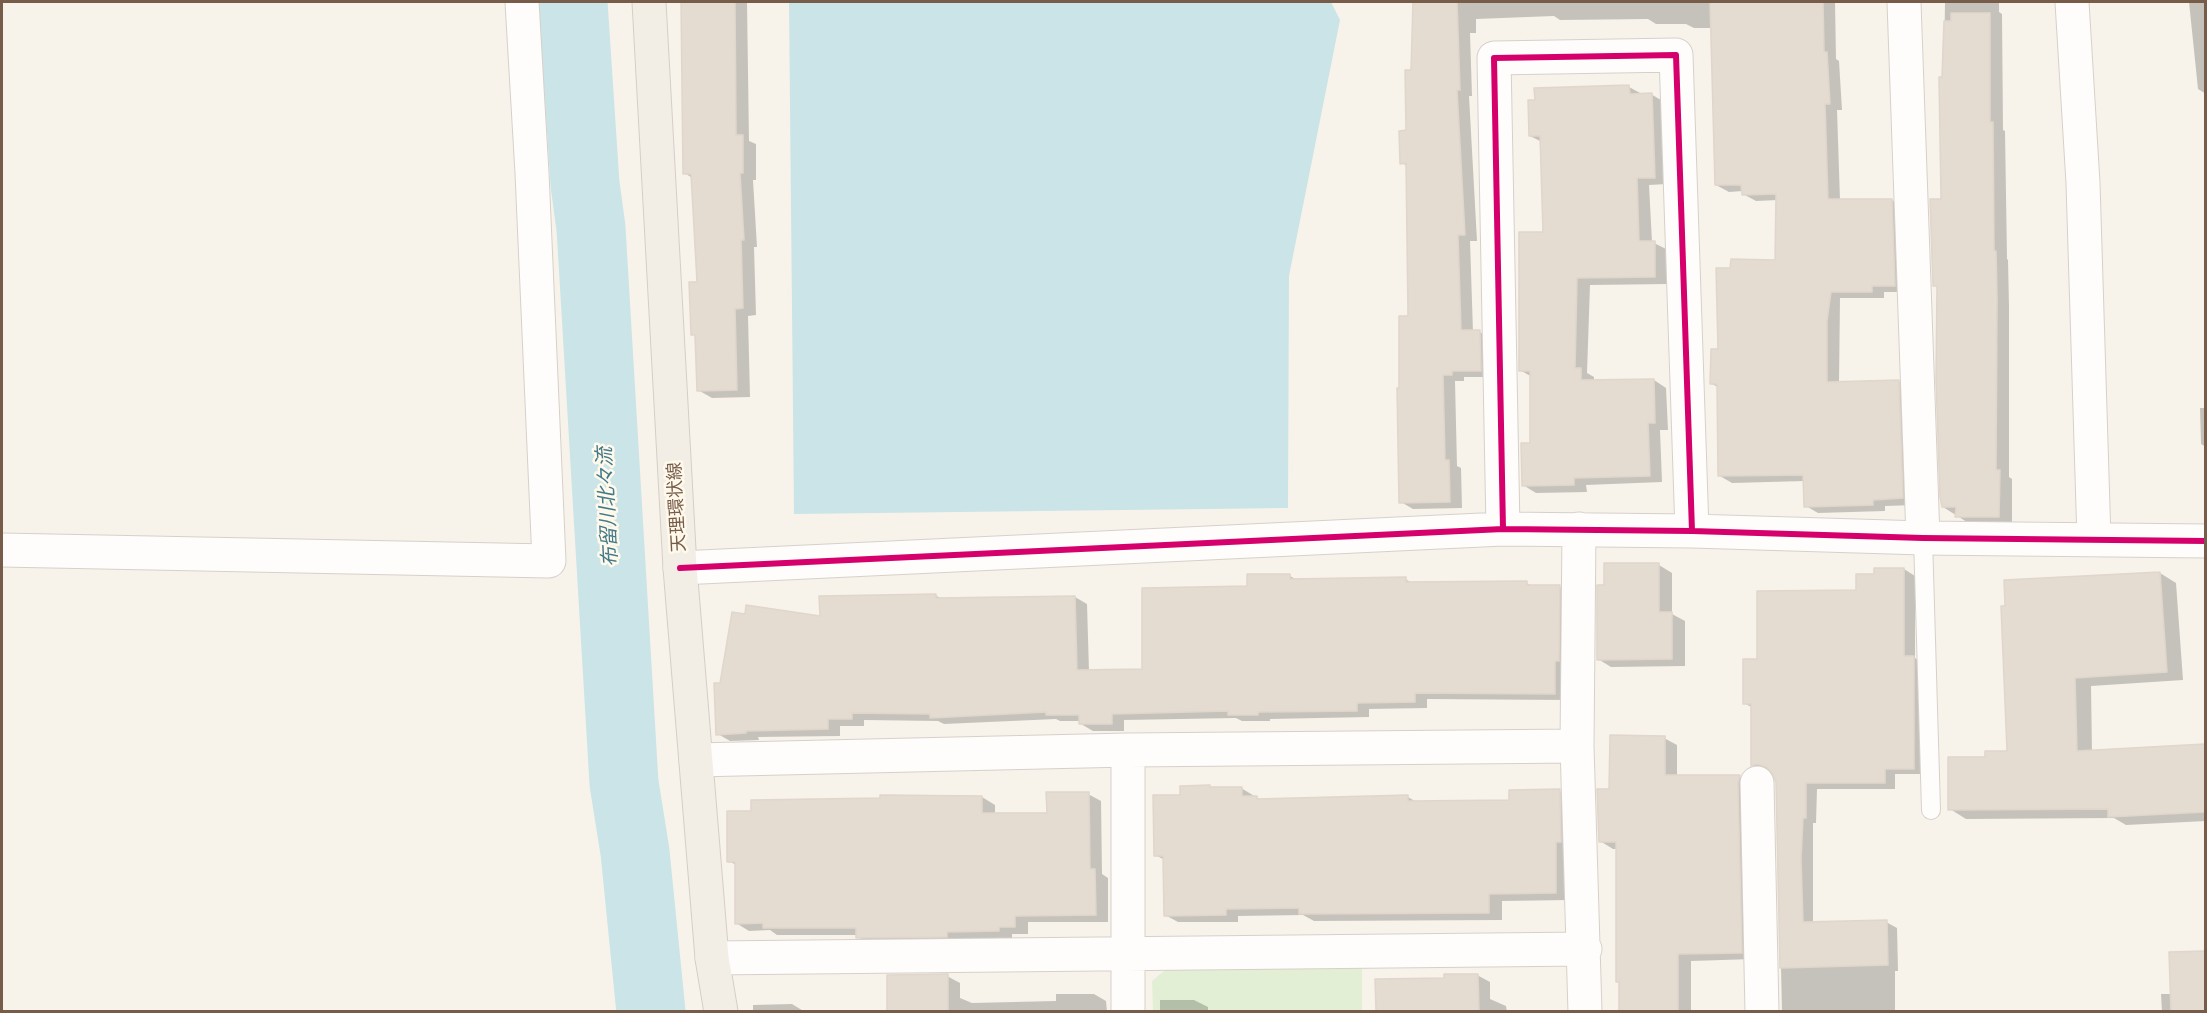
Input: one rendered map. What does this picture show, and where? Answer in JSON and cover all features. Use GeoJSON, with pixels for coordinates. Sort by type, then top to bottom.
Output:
{"type":"FeatureCollection","features":[{"type":"Feature","properties":{"kind":"main road","name":"天理環状線"},"geometry":{"type":"LineString","coordinates":[[649,2],[680,568],[712,958],[721,1011]]}},
{"type":"Feature","properties":{"kind":"street"},"geometry":{"type":"LineString","coordinates":[[2,550],[549,561],[522,2]]}},
{"type":"Feature","properties":{"kind":"street"},"geometry":{"type":"LineString","coordinates":[[1904,2],[1923,538]]}},
{"type":"Feature","properties":{"kind":"street"},"geometry":{"type":"LineString","coordinates":[[2072,2],[2083,183],[2094,540]]}},
{"type":"Feature","properties":{"kind":"street"},"geometry":{"type":"LineString","coordinates":[[1503,529],[1494,58],[1676,55],[1692,531]]}},
{"type":"Feature","properties":{"kind":"street"},"geometry":{"type":"LineString","coordinates":[[680,568],[1503,529],[1692,531],[1923,538],[2205,541]]}},
{"type":"Feature","properties":{"kind":"street"},"geometry":{"type":"LineString","coordinates":[[1579,529],[1577,746],[1585,949],[1585,1011]]}},
{"type":"Feature","properties":{"kind":"street"},"geometry":{"type":"LineString","coordinates":[[696,760],[1128,750],[1577,746]]}},
{"type":"Feature","properties":{"kind":"street"},"geometry":{"type":"LineString","coordinates":[[1128,750],[1128,1011]]}},
{"type":"Feature","properties":{"kind":"street"},"geometry":{"type":"LineString","coordinates":[[1757,783],[1762,1011]]}},
{"type":"Feature","properties":{"kind":"street"},"geometry":{"type":"LineString","coordinates":[[712,958],[1585,949]]}},
{"type":"Feature","properties":{"kind":"lane"},"geometry":{"type":"LineString","coordinates":[[1923,538],[1931,810]]}},
{"type":"Feature","properties":{"kind":"green space"},"geometry":{"type":"Polygon","coordinates":[[[1362,965],[1362,1011],[1153,1011],[1152,981],[1170,966],[1362,965]]]}},
{"type":"Feature","properties":{"kind":"water"},"geometry":{"type":"Polygon","coordinates":[[[789,2],[1331,2],[1340,20],[1289,276],[1288,508],[794,514],[789,2]]]}},
{"type":"Feature","properties":{"kind":"building"},"geometry":{"type":"Polygon","coordinates":[[[681,2],[735,2],[736,135],[743,135],[743,173],[740,173],[744,240],[741,240],[743,308],[735,309],[737,390],[697,391],[695,335],[691,335],[689,282],[697,282],[691,174],[683,174],[681,2]]]}},
{"type":"Feature","properties":{"kind":"building"},"geometry":{"type":"Polygon","coordinates":[[[1413,2],[1457,2],[1460,90],[1457,90],[1465,235],[1458,235],[1461,330],[1480,330],[1481,371],[1452,371],[1452,375],[1443,375],[1445,460],[1449,460],[1450,502],[1399,503],[1397,388],[1399,388],[1399,316],[1408,316],[1406,163],[1400,164],[1399,131],[1406,130],[1405,70],[1411,70],[1413,2]]]}},
{"type":"Feature","properties":{"kind":"building"},"geometry":{"type":"Polygon","coordinates":[[[1710,2],[1823,2],[1824,52],[1827,52],[1830,104],[1825,104],[1828,199],[1892,199],[1895,286],[1872,286],[1872,292],[1831,292],[1827,321],[1827,382],[1899,380],[1903,498],[1873,500],[1873,505],[1804,507],[1803,475],[1718,476],[1717,384],[1710,384],[1711,349],[1718,349],[1716,268],[1730,268],[1731,259],[1775,260],[1776,194],[1742,195],[1741,185],[1715,185],[1710,2]]]}},
{"type":"Feature","properties":{"kind":"building"},"geometry":{"type":"Polygon","coordinates":[[[1951,13],[1990,13],[1990,122],[1993,122],[1994,251],[1996,251],[1997,298],[1996,470],[2000,470],[1999,517],[1955,517],[1956,507],[1942,507],[1940,497],[1936,379],[1937,286],[1933,286],[1930,199],[1941,199],[1939,77],[1942,77],[1944,21],[1951,21],[1951,13]]]}},
{"type":"Feature","properties":{"kind":"building"},"geometry":{"type":"Polygon","coordinates":[[[1629,85],[1630,94],[1652,93],[1655,178],[1637,178],[1639,241],[1655,241],[1655,277],[1577,278],[1575,368],[1581,368],[1581,380],[1654,379],[1655,423],[1648,423],[1650,476],[1574,478],[1574,485],[1522,486],[1521,443],[1530,443],[1530,371],[1519,371],[1519,232],[1543,232],[1540,136],[1529,136],[1528,100],[1535,100],[1534,88],[1629,85]]]}},
{"type":"Feature","properties":{"kind":"building"},"geometry":{"type":"Polygon","coordinates":[[[1604,563],[1659,563],[1659,612],[1672,612],[1672,659],[1597,660],[1597,585],[1604,585],[1604,563]]]}},
{"type":"Feature","properties":{"kind":"building"},"geometry":{"type":"Polygon","coordinates":[[[1874,568],[1904,568],[1904,656],[1914,656],[1914,769],[1885,769],[1885,783],[1806,783],[1806,818],[1803,818],[1801,859],[1803,922],[1887,920],[1888,965],[1780,968],[1776,783],[1773,774],[1766,767],[1757,764],[1751,766],[1751,704],[1743,704],[1743,659],[1757,659],[1757,591],[1856,590],[1856,574],[1874,574],[1874,568]]]}},
{"type":"Feature","properties":{"kind":"building"},"geometry":{"type":"Polygon","coordinates":[[[2160,572],[2167,672],[2075,678],[2077,751],[2205,744],[2205,812],[2108,817],[2108,809],[1948,810],[1948,757],[1985,757],[1985,751],[2007,751],[2001,606],[2005,606],[2004,580],[2160,572]]]}},
{"type":"Feature","properties":{"kind":"building"},"geometry":{"type":"Polygon","coordinates":[[[1247,574],[1290,574],[1290,579],[1406,577],[1406,582],[1527,581],[1527,585],[1560,585],[1559,661],[1555,661],[1555,694],[1415,693],[1415,702],[1357,703],[1357,711],[1258,712],[1258,715],[1228,715],[1228,711],[1112,714],[1112,724],[1079,724],[1079,715],[1046,715],[1046,712],[930,718],[930,714],[852,713],[852,719],[828,719],[828,729],[746,731],[746,733],[716,735],[714,683],[720,683],[732,612],[745,614],[746,605],[820,616],[819,596],[936,594],[936,598],[1075,596],[1077,670],[1142,669],[1142,588],[1247,586],[1247,574]]]}},
{"type":"Feature","properties":{"kind":"building"},"geometry":{"type":"Polygon","coordinates":[[[1610,735],[1665,736],[1665,775],[1740,775],[1738,783],[1742,953],[1678,954],[1678,1011],[1619,1011],[1619,982],[1616,982],[1616,842],[1599,842],[1597,789],[1609,789],[1610,735]]]}},
{"type":"Feature","properties":{"kind":"building"},"geometry":{"type":"Polygon","coordinates":[[[1210,785],[1210,787],[1242,787],[1242,796],[1257,796],[1257,799],[1408,795],[1408,801],[1509,800],[1509,790],[1560,789],[1561,842],[1556,842],[1556,893],[1489,894],[1489,913],[1299,914],[1299,908],[1226,909],[1226,915],[1164,916],[1163,856],[1154,856],[1153,795],[1180,795],[1180,786],[1210,785]]]}},
{"type":"Feature","properties":{"kind":"building"},"geometry":{"type":"Polygon","coordinates":[[[1046,792],[1089,792],[1090,869],[1095,869],[1096,915],[1015,916],[1015,927],[999,927],[999,931],[947,932],[947,937],[856,938],[856,928],[763,928],[763,923],[735,924],[735,862],[727,862],[727,811],[751,811],[751,800],[880,798],[880,795],[982,796],[982,813],[1047,813],[1046,792]]]}},
{"type":"Feature","properties":{"kind":"building"},"geometry":{"type":"Polygon","coordinates":[[[2205,951],[2205,1011],[2171,1011],[2169,952],[2205,951]]]}},
{"type":"Feature","properties":{"kind":"building"},"geometry":{"type":"Polygon","coordinates":[[[948,974],[948,1011],[887,1011],[887,975],[948,974]]]}},
{"type":"Feature","properties":{"kind":"building"},"geometry":{"type":"Polygon","coordinates":[[[1444,974],[1478,974],[1479,1011],[1376,1011],[1375,979],[1444,978],[1444,974]]]}},
{"type":"Feature","properties":{"kind":"waterway","name":"布留川北々流"},"geometry":{"type":"LineString","coordinates":[[573,2],[585,184],[591,228],[624,783],[635,852],[651,1012]]}},
{"type":"Feature","properties":{"kind":"cycle path"},"geometry":{"type":"LineString","coordinates":[[1503,529],[1494,58],[1676,55],[1692,531]]}},
{"type":"Feature","properties":{"kind":"cycle path"},"geometry":{"type":"LineString","coordinates":[[680,568],[1503,529],[1692,531],[1923,538],[2206,541]]}}]}
